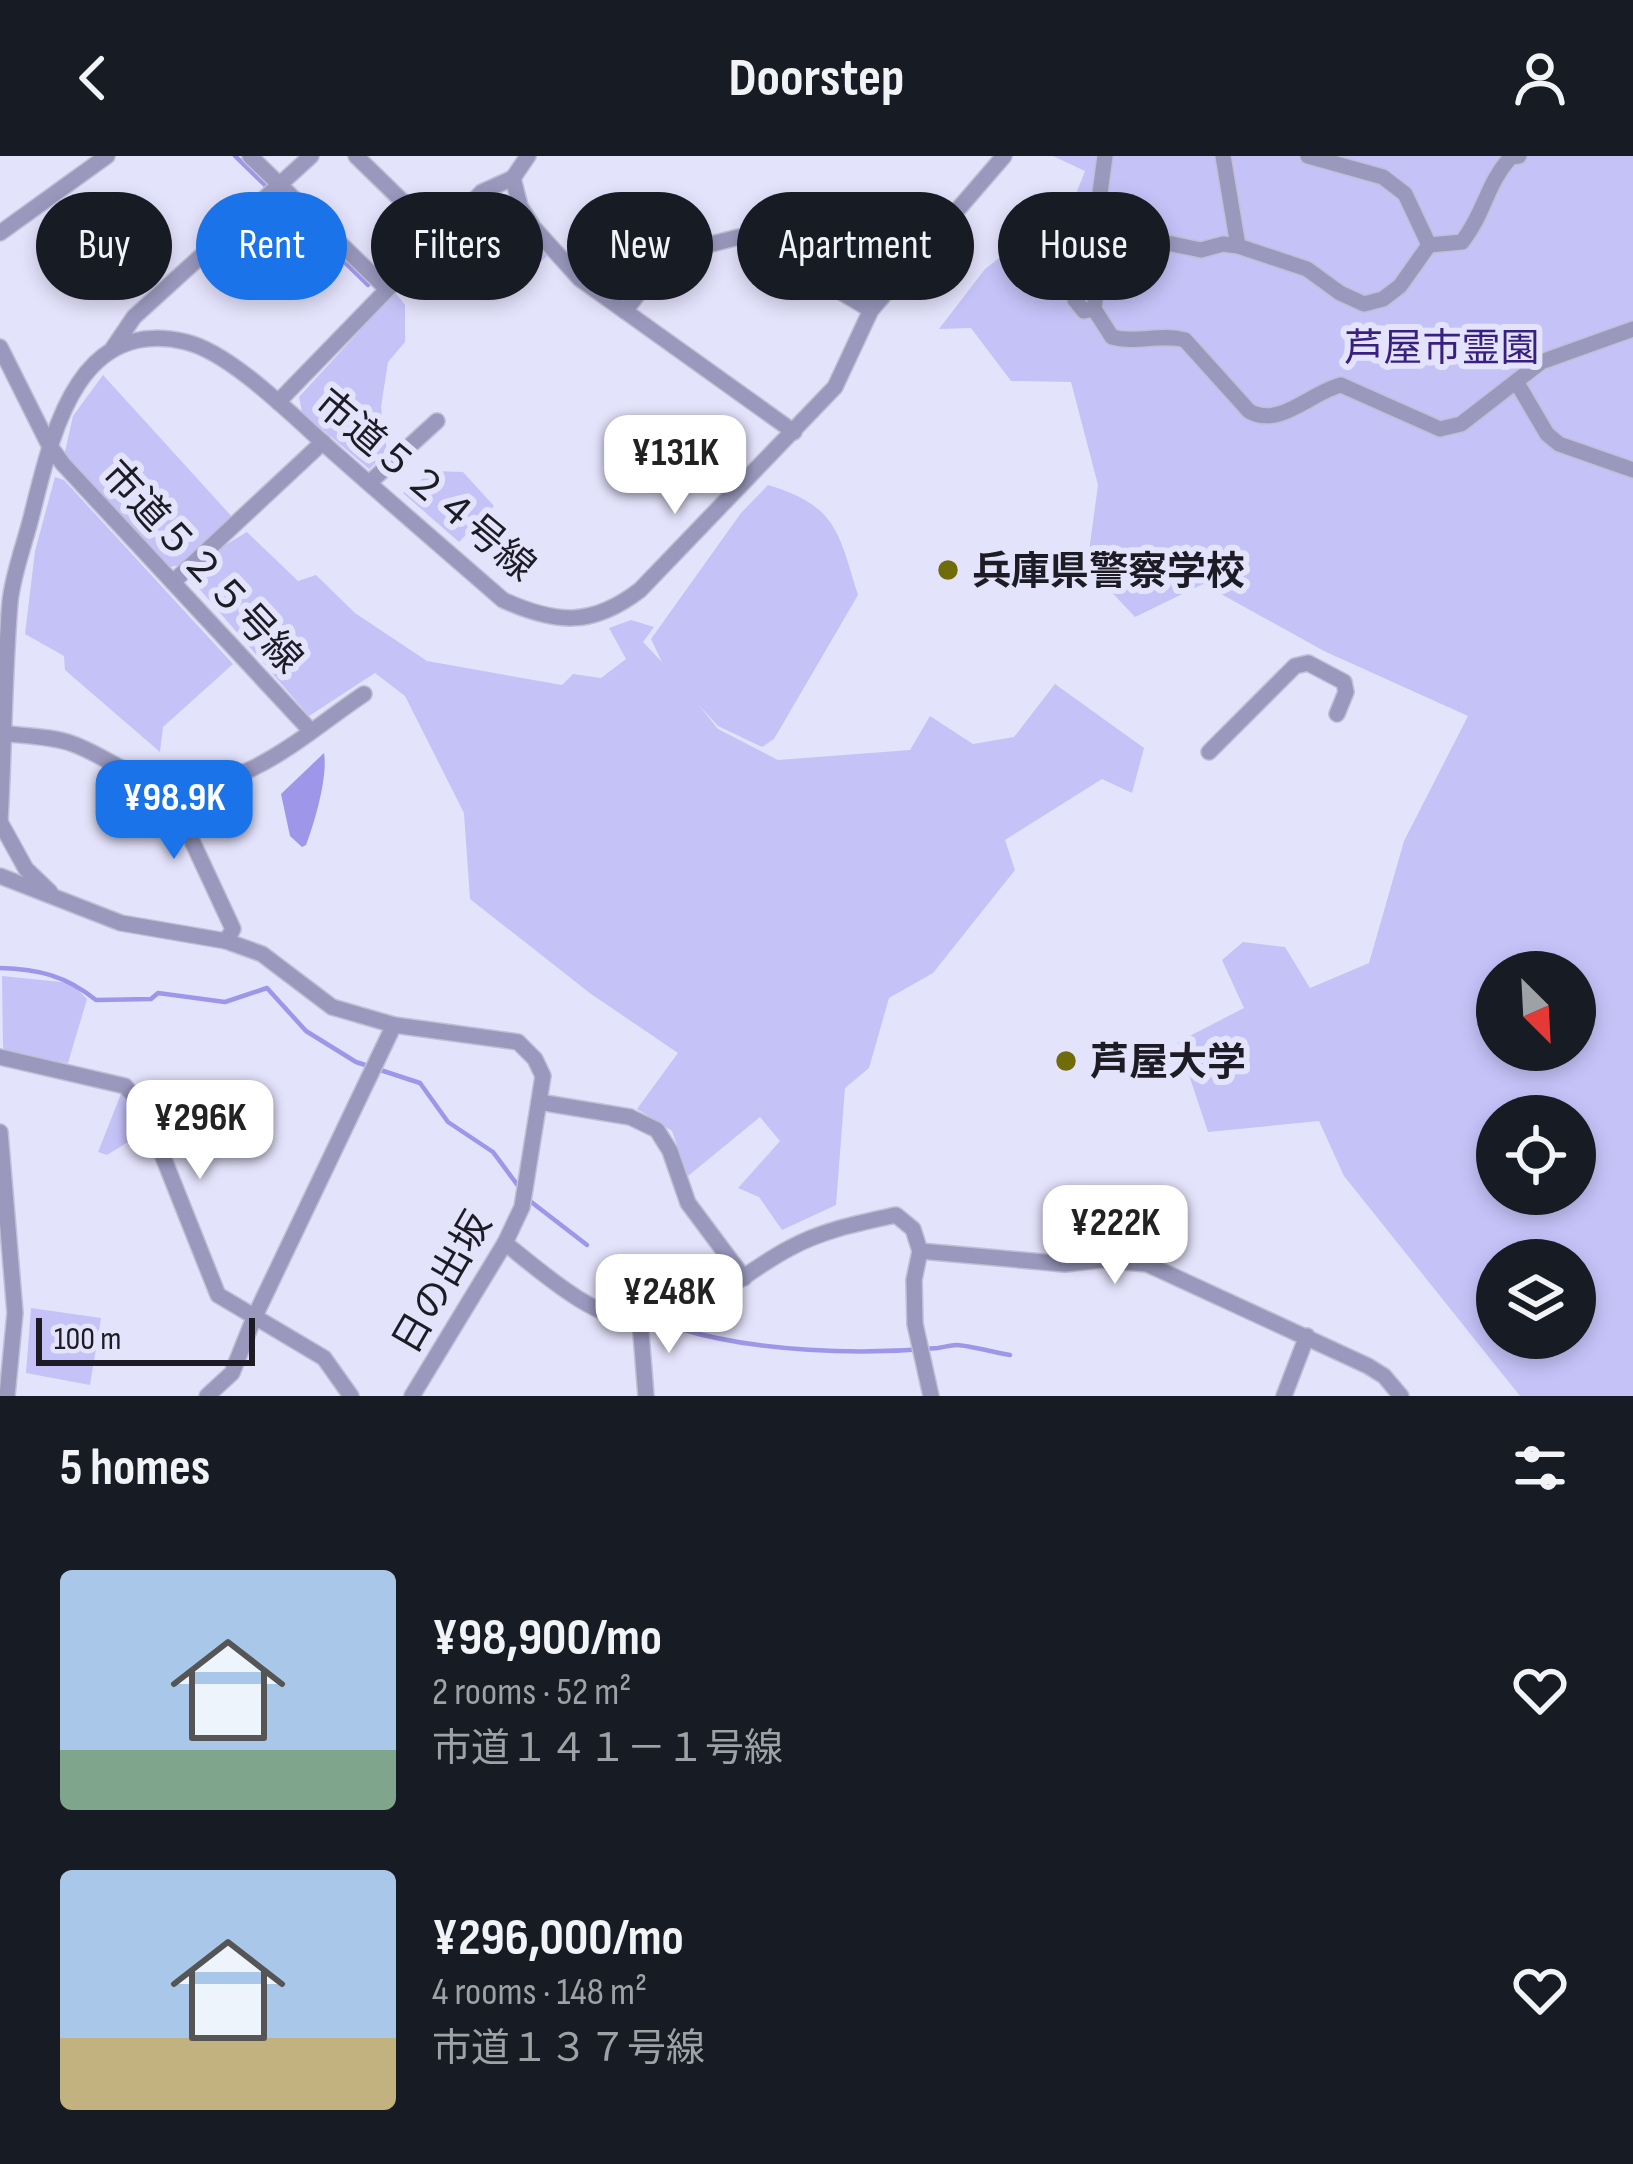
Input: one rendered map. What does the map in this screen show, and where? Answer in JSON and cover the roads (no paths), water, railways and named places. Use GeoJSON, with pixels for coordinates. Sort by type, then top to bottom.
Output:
{"type":"FeatureCollection","features":[{"type":"Feature","properties":{"kind":"street"},"geometry":{"type":"LineString","coordinates":[[0,233],[107,156]]}},
{"type":"Feature","properties":{"kind":"street"},"geometry":{"type":"LineString","coordinates":[[250,156],[371,274]]}},
{"type":"Feature","properties":{"kind":"street"},"geometry":{"type":"LineString","coordinates":[[54,896],[26,869],[0,822],[10,598],[49,446],[65,403],[134,317],[311,156]]}},
{"type":"Feature","properties":{"kind":"street"},"geometry":{"type":"LineString","coordinates":[[356,156],[393,192]]}},
{"type":"Feature","properties":{"kind":"street"},"geometry":{"type":"LineString","coordinates":[[482,192],[513,178],[528,156]]}},
{"type":"Feature","properties":{"kind":"street","name":"市道５２４号線"},"geometry":{"type":"LineString","coordinates":[[112,347],[150,339],[188,342],[222,358],[503,600],[538,616],[574,620],[619,606],[640,590],[835,387],[871,310],[1004,156]]}},
{"type":"Feature","properties":{"kind":"street"},"geometry":{"type":"LineString","coordinates":[[1094,309],[1084,310],[1076,300],[1075,283],[1094,237],[1105,156]]}},
{"type":"Feature","properties":{"kind":"street"},"geometry":{"type":"LineString","coordinates":[[1223,156],[1238,246]]}},
{"type":"Feature","properties":{"kind":"street"},"geometry":{"type":"LineString","coordinates":[[1308,156],[1383,177],[1405,194],[1430,245]]}},
{"type":"Feature","properties":{"kind":"street"},"geometry":{"type":"LineString","coordinates":[[1514,156],[1497,172],[1480,220],[1462,242],[1430,245],[1400,286],[1382,299],[1364,304],[1307,269],[1238,246],[1222,244],[1202,250],[1129,236],[1111,246],[1100,272],[1094,309],[1112,337],[1185,340],[1260,418],[1279,415],[1341,385],[1440,429],[1461,424],[1541,362],[1633,328]]}},
{"type":"Feature","properties":{"kind":"street"},"geometry":{"type":"LineString","coordinates":[[513,178],[520,206],[533,227],[580,279],[794,431]]}},
{"type":"Feature","properties":{"kind":"street"},"geometry":{"type":"LineString","coordinates":[[625,311],[668,255],[739,237],[757,242],[871,310]]}},
{"type":"Feature","properties":{"kind":"street"},"geometry":{"type":"LineString","coordinates":[[278,402],[375,300]]}},
{"type":"Feature","properties":{"kind":"street","name":"市道５２５号線"},"geometry":{"type":"LineString","coordinates":[[0,346],[49,446],[310,730]]}},
{"type":"Feature","properties":{"kind":"street"},"geometry":{"type":"LineString","coordinates":[[1517,383],[1547,434],[1559,444],[1633,470]]}},
{"type":"Feature","properties":{"kind":"street"},"geometry":{"type":"LineString","coordinates":[[369,483],[437,421]]}},
{"type":"Feature","properties":{"kind":"street"},"geometry":{"type":"LineString","coordinates":[[172,582],[322,442]]}},
{"type":"Feature","properties":{"kind":"street"},"geometry":{"type":"LineString","coordinates":[[0,584],[10,598]]}},
{"type":"Feature","properties":{"kind":"street"},"geometry":{"type":"LineString","coordinates":[[1209,752],[1295,665],[1308,663],[1344,682],[1346,692],[1337,714]]}},
{"type":"Feature","properties":{"kind":"street"},"geometry":{"type":"LineString","coordinates":[[2,734],[70,742],[166,785],[197,784],[265,764],[364,694]]}},
{"type":"Feature","properties":{"kind":"street"},"geometry":{"type":"LineString","coordinates":[[166,785],[233,928],[226,941]]}},
{"type":"Feature","properties":{"kind":"street","name":"日の出坂"},"geometry":{"type":"LineString","coordinates":[[0,876],[122,922],[226,941],[262,954],[332,1007],[394,1025],[518,1042],[535,1058],[542,1076],[522,1207],[412,1396]]}},
{"type":"Feature","properties":{"kind":"street"},"geometry":{"type":"LineString","coordinates":[[207,1396],[232,1372],[394,1025]]}},
{"type":"Feature","properties":{"kind":"street"},"geometry":{"type":"LineString","coordinates":[[0,1057],[125,1087],[144,1109],[218,1295],[324,1358],[351,1396]]}},
{"type":"Feature","properties":{"kind":"street"},"geometry":{"type":"LineString","coordinates":[[539,1102],[630,1117],[657,1130],[670,1151],[688,1202],[744,1278]]}},
{"type":"Feature","properties":{"kind":"street"},"geometry":{"type":"LineString","coordinates":[[0,1132],[5,1246],[15,1312],[7,1396]]}},
{"type":"Feature","properties":{"kind":"street"},"geometry":{"type":"LineString","coordinates":[[505,1243],[607,1314],[640,1321],[674,1315],[789,1248],[831,1230],[896,1215],[914,1229],[920,1251],[914,1280],[919,1347],[931,1396]]}},
{"type":"Feature","properties":{"kind":"street"},"geometry":{"type":"LineString","coordinates":[[920,1251],[1065,1264],[1102,1260],[1147,1264],[1384,1376],[1401,1396]]}},
{"type":"Feature","properties":{"kind":"street"},"geometry":{"type":"LineString","coordinates":[[640,1321],[646,1396]]}},
{"type":"Feature","properties":{"kind":"street"},"geometry":{"type":"LineString","coordinates":[[1284,1396],[1307,1336]]}},
{"type":"Feature","properties":{"kind":"waterway"},"geometry":{"type":"LineString","coordinates":[[235,156],[267,187]]}},
{"type":"Feature","properties":{"kind":"waterway"},"geometry":{"type":"LineString","coordinates":[[347,264],[368,285]]}},
{"type":"Feature","properties":{"kind":"waterway"},"geometry":{"type":"LineString","coordinates":[[0,968],[51,975],[96,1000],[151,999],[158,993],[225,1002],[267,988],[306,1031],[356,1062],[420,1083],[448,1122],[493,1152],[519,1187]]}},
{"type":"Feature","properties":{"kind":"waterway"},"geometry":{"type":"LineString","coordinates":[[530,1201],[587,1245]]}},
{"type":"Feature","properties":{"kind":"waterway"},"geometry":{"type":"LineString","coordinates":[[681,1329],[742,1343],[808,1350],[957,1345],[1010,1355]]}},
{"type":"Feature","properties":{"kind":"place","name":"兵庫県警察学校"},"geometry":{"type":"Point","coordinates":[948,570]}},
{"type":"Feature","properties":{"kind":"place","name":"芦屋大学"},"geometry":{"type":"Point","coordinates":[1066,1061]}},
{"type":"Feature","properties":{"kind":"park label","name":"芦屋市霊園"},"geometry":{"type":"Point","coordinates":[1442,347]}}]}
